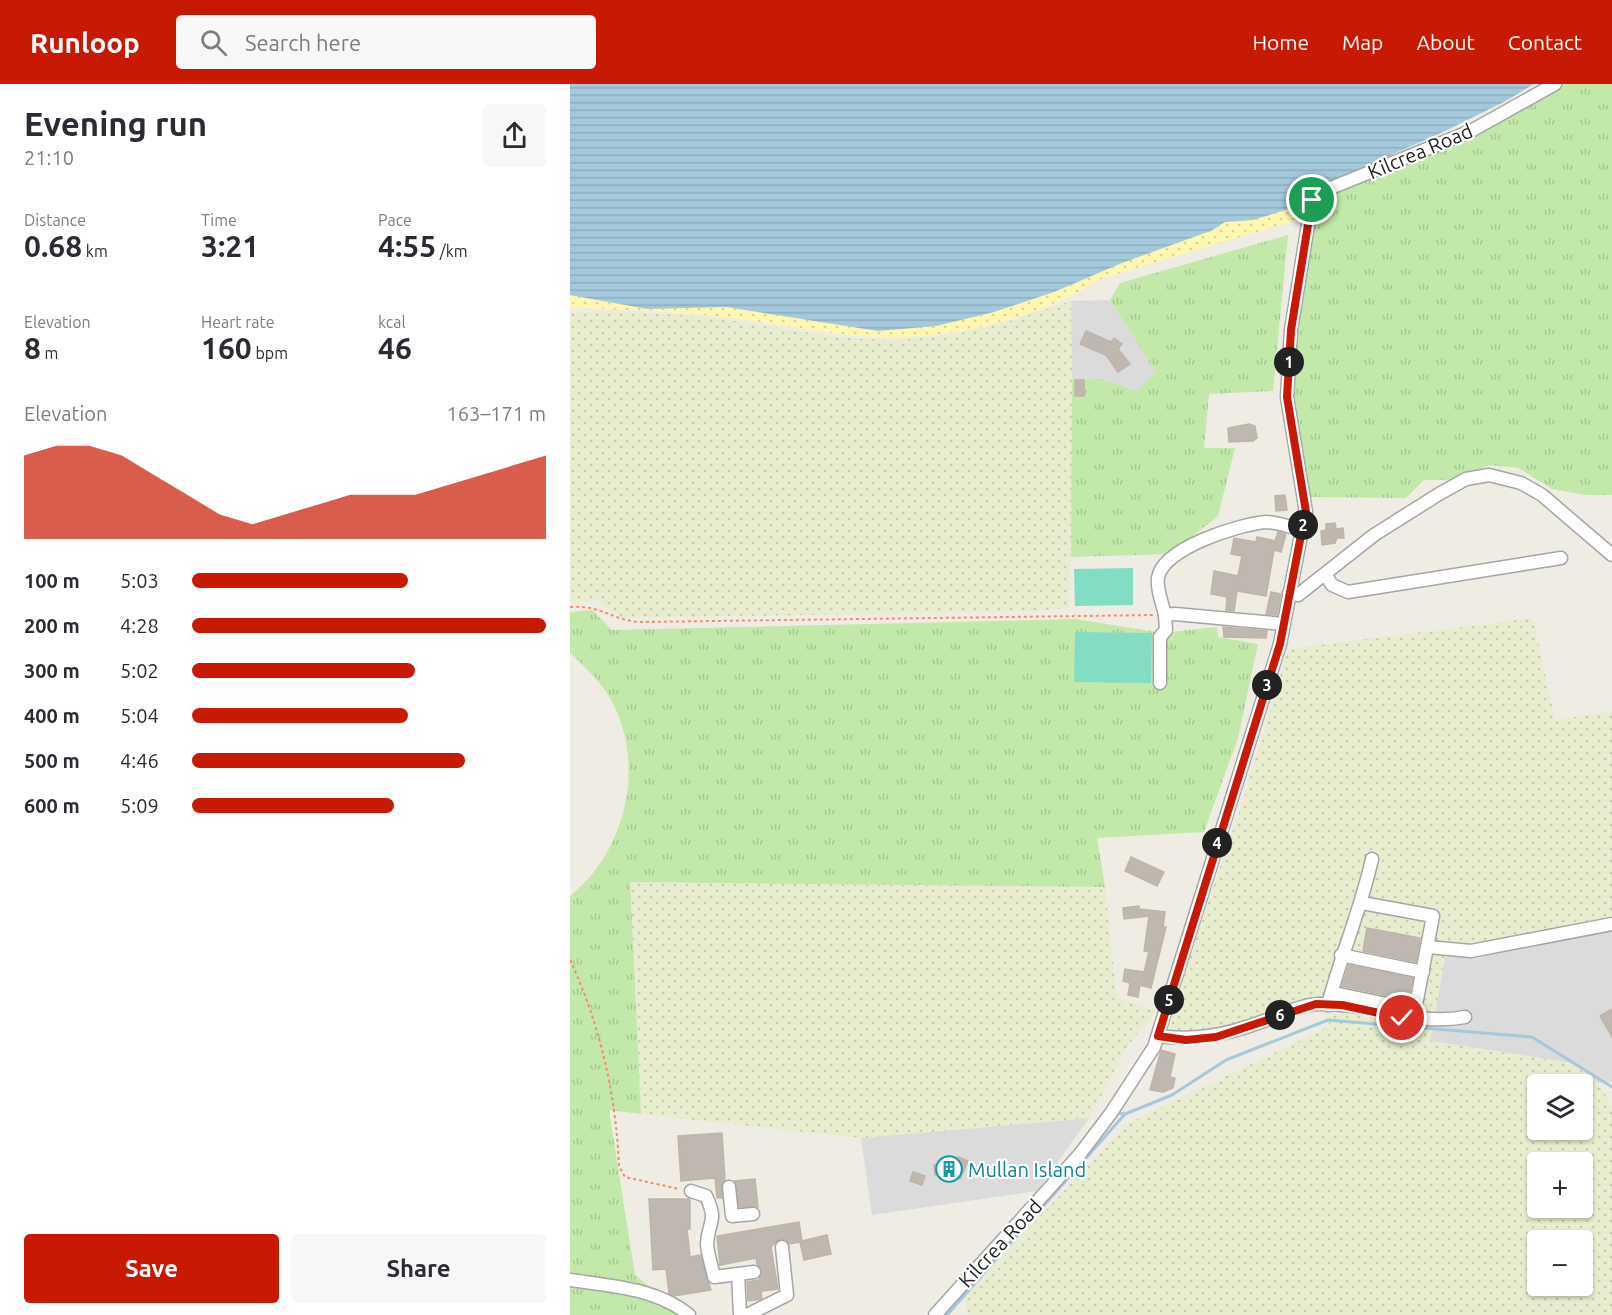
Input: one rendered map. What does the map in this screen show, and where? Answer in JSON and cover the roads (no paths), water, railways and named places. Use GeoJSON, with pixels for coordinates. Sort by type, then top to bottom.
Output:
{"type":"FeatureCollection","features":[{"type":"Feature","properties":{"kind":"street","name":"Kilcrea Road"},"geometry":{"type":"LineString","coordinates":[[935,1315],[1080,1154],[1111,1113],[1154,1047],[1158,1036],[1280,644],[1306,512],[1287,397],[1291,330],[1312,200],[1321,192],[1471,131],[1555,84]]}},
{"type":"Feature","properties":{"kind":"street"},"geometry":{"type":"LineString","coordinates":[[1289,593],[1298,595],[1374,535],[1439,494],[1467,479],[1489,476],[1521,483],[1542,495],[1612,555]]}},
{"type":"Feature","properties":{"kind":"street"},"geometry":{"type":"LineString","coordinates":[[1160,683],[1160,637],[1166,630],[1158,578],[1165,565],[1192,544],[1231,529],[1268,522],[1302,530]]}},
{"type":"Feature","properties":{"kind":"street"},"geometry":{"type":"LineString","coordinates":[[1325,574],[1332,585],[1348,592],[1561,558]]}},
{"type":"Feature","properties":{"kind":"street"},"geometry":{"type":"LineString","coordinates":[[1165,615],[1284,624]]}},
{"type":"Feature","properties":{"kind":"street"},"geometry":{"type":"LineString","coordinates":[[1328,1005],[1341,955],[1362,903],[1372,859]]}},
{"type":"Feature","properties":{"kind":"street"},"geometry":{"type":"LineString","coordinates":[[1339,994],[1415,1010],[1433,916],[1362,903]]}},
{"type":"Feature","properties":{"kind":"street"},"geometry":{"type":"LineString","coordinates":[[1428,947],[1471,951],[1612,924]]}},
{"type":"Feature","properties":{"kind":"street"},"geometry":{"type":"LineString","coordinates":[[1341,955],[1423,972]]}},
{"type":"Feature","properties":{"kind":"street"},"geometry":{"type":"LineString","coordinates":[[1158,1036],[1186,1040],[1216,1037],[1305,1008],[1328,1005],[1402,1018],[1445,1021],[1465,1017]]}},
{"type":"Feature","properties":{"kind":"street"},"geometry":{"type":"LineString","coordinates":[[729,1187],[732,1216]]}},
{"type":"Feature","properties":{"kind":"street"},"geometry":{"type":"LineString","coordinates":[[691,1191],[706,1196],[713,1211],[713,1226],[707,1243],[714,1276],[754,1272]]}},
{"type":"Feature","properties":{"kind":"street"},"geometry":{"type":"LineString","coordinates":[[713,1226],[727,1222],[732,1216],[753,1214]]}},
{"type":"Feature","properties":{"kind":"street"},"geometry":{"type":"LineString","coordinates":[[747,1315],[787,1295],[782,1247]]}},
{"type":"Feature","properties":{"kind":"street"},"geometry":{"type":"LineString","coordinates":[[738,1274],[740,1315]]}},
{"type":"Feature","properties":{"kind":"street"},"geometry":{"type":"LineString","coordinates":[[570,1280],[648,1294],[671,1302],[689,1315]]}},
{"type":"Feature","properties":{"kind":"water"},"geometry":{"type":"Polygon","coordinates":[[[570,84],[1534,84],[1504,102],[1443,132],[1307,192],[1286,210],[1253,220],[1225,222],[1213,230],[1122,263],[1054,292],[994,312],[936,326],[878,331],[726,307],[647,309],[570,295],[570,84]]]}},
{"type":"Feature","properties":{"kind":"waterway"},"geometry":{"type":"LineString","coordinates":[[1116,1113],[1125,1114],[1172,1095],[1226,1060],[1328,1020],[1532,1037],[1612,1087]]}},
{"type":"Feature","properties":{"kind":"waterway"},"geometry":{"type":"LineString","coordinates":[[947,1315],[1125,1114]]}},
{"type":"Feature","properties":{"kind":"place","name":"Mullan Island"},"geometry":{"type":"Point","coordinates":[949,1169]}}]}
